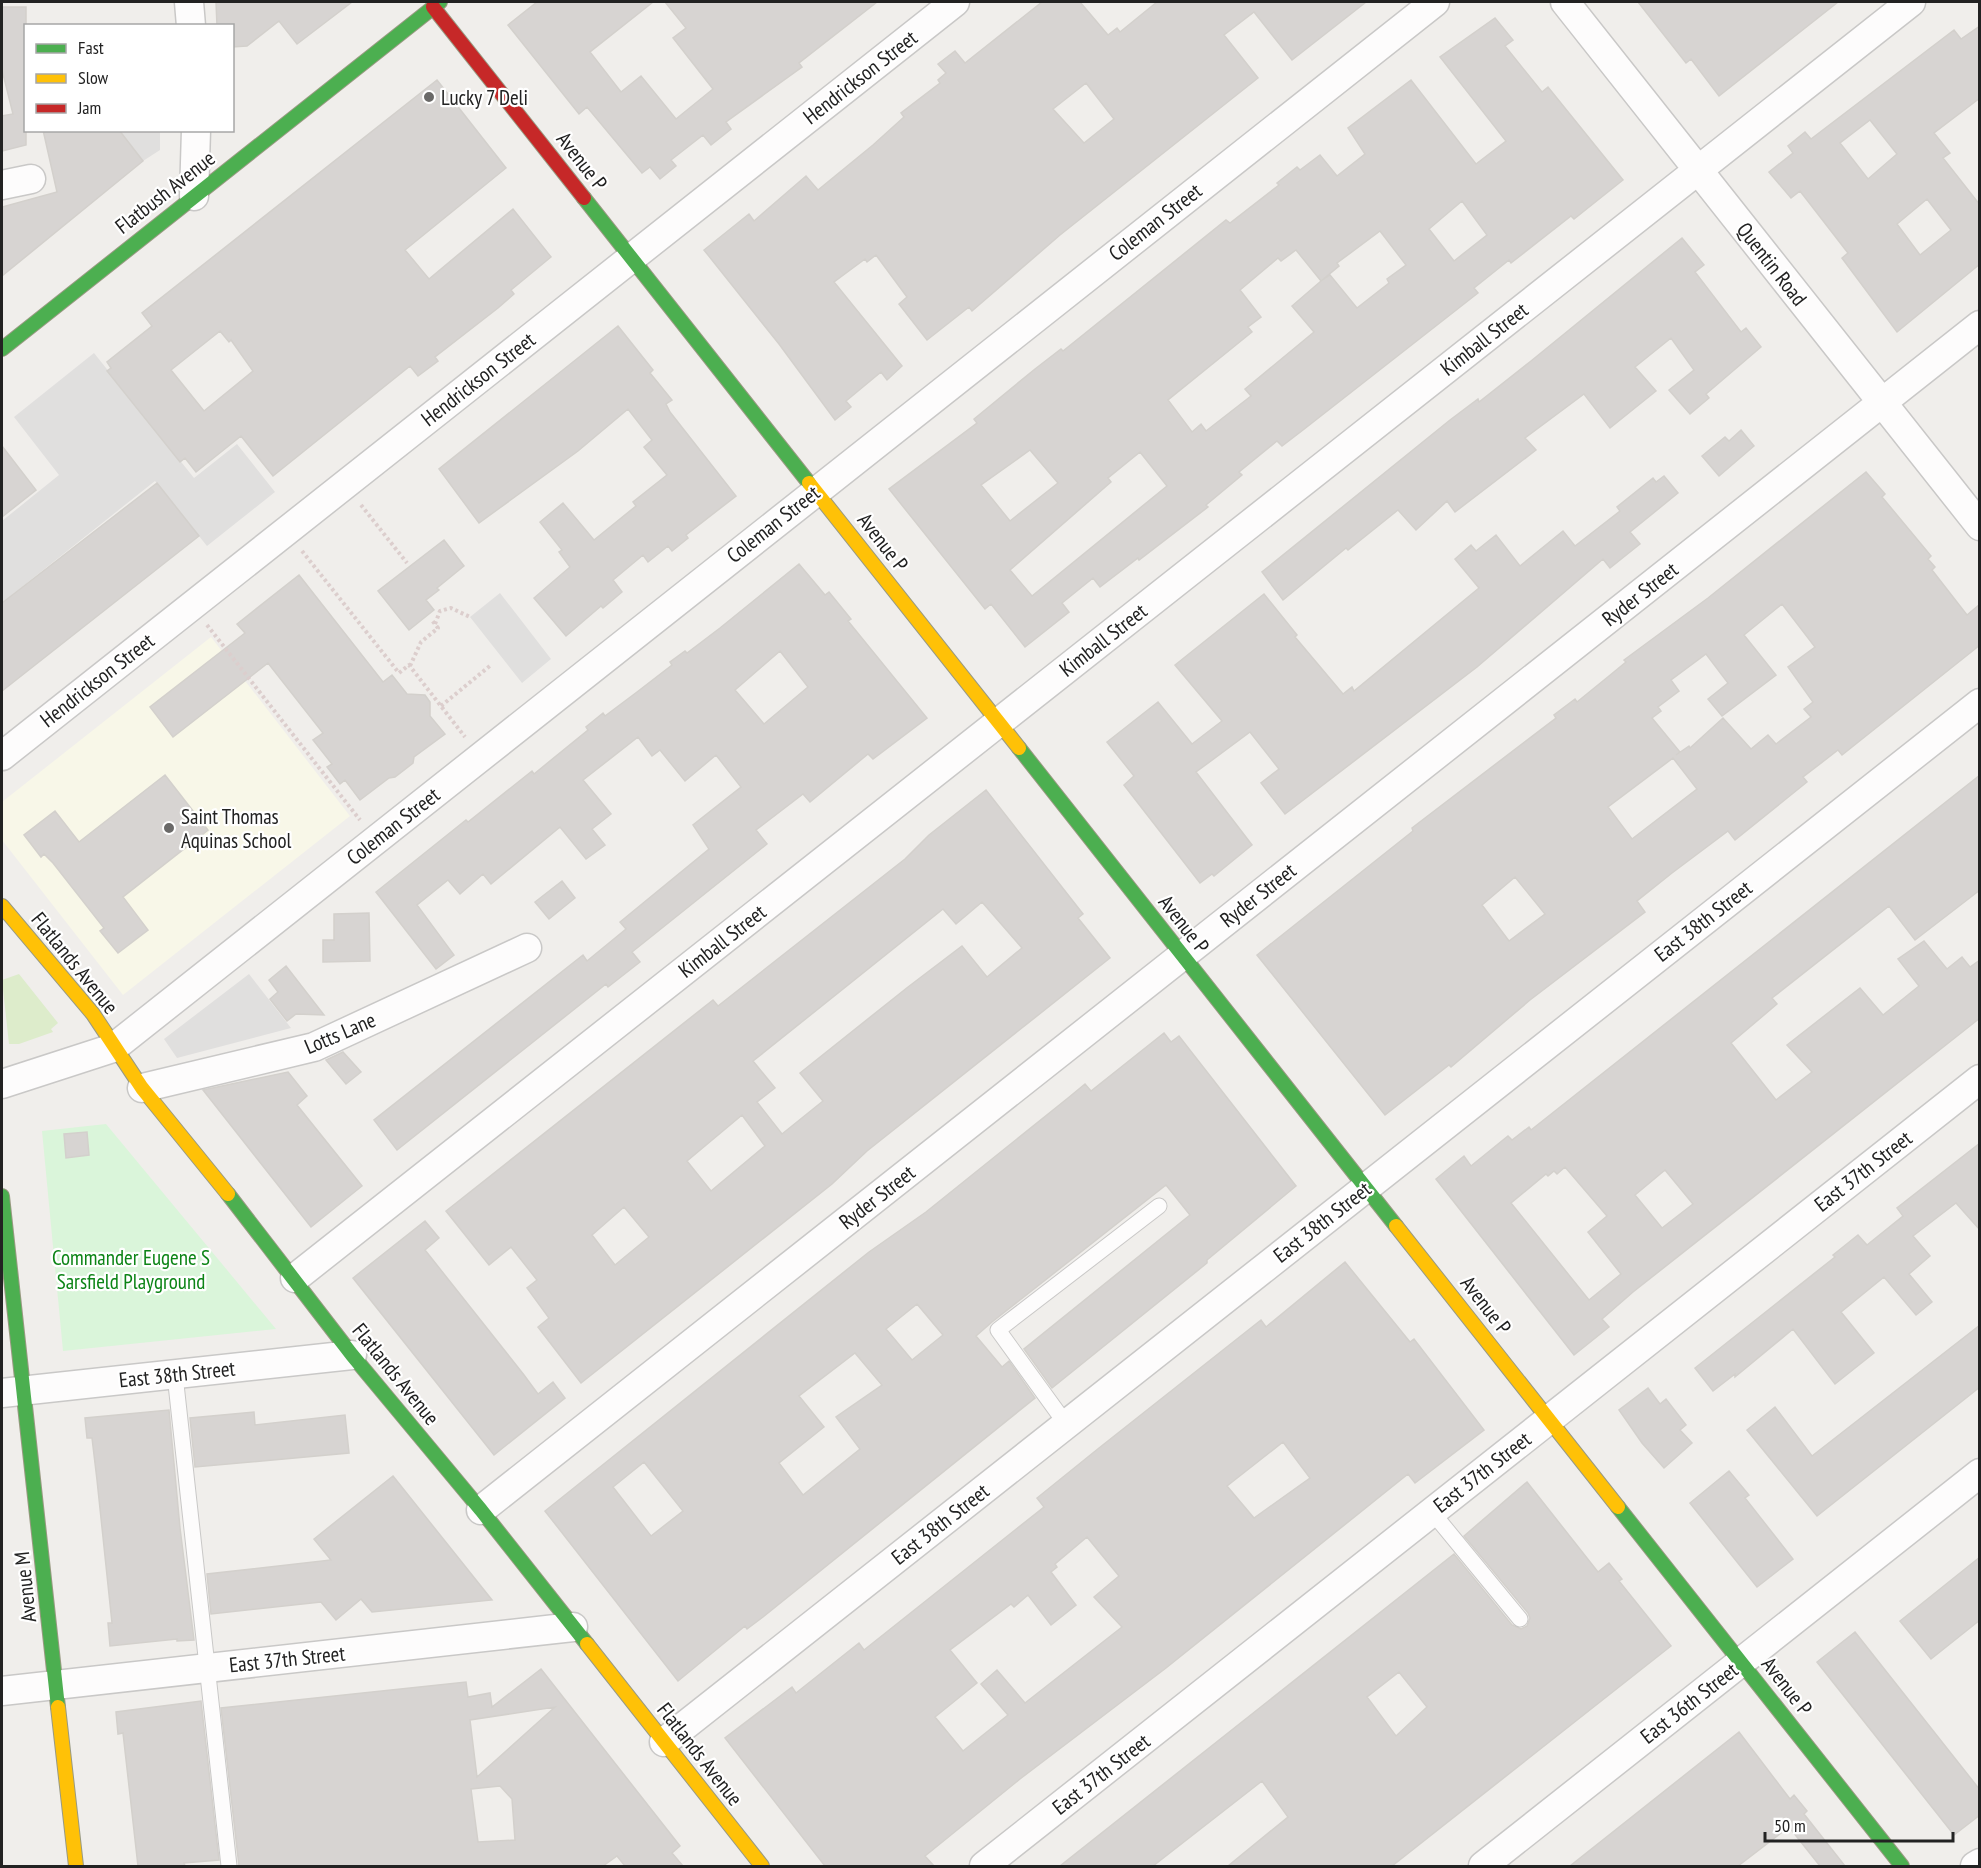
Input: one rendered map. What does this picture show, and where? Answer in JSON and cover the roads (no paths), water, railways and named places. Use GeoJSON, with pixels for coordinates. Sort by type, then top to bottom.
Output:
{"type":"FeatureCollection","features":[{"type":"Feature","properties":{"kind":"main road","name":"Avenue P"},"geometry":{"type":"LineString","coordinates":[[437,4],[815,490],[1902,1866]]}},
{"type":"Feature","properties":{"kind":"main road","name":"Flatbush Avenue"},"geometry":{"type":"LineString","coordinates":[[2,349],[437,4]]}},
{"type":"Feature","properties":{"kind":"main road","name":"Flatlands Avenue"},"geometry":{"type":"LineString","coordinates":[[2,906],[93,1014],[113,1048],[142,1088],[295,1278],[352,1356],[481,1510],[762,1866]]}},
{"type":"Feature","properties":{"kind":"main road","name":"Avenue M"},"geometry":{"type":"LineString","coordinates":[[2,1196],[13,1392],[56,1685],[76,1866]]}},
{"type":"Feature","properties":{"kind":"street"},"geometry":{"type":"LineString","coordinates":[[189,2],[190,24]]}},
{"type":"Feature","properties":{"kind":"street","name":"Hendrickson Street"},"geometry":{"type":"LineString","coordinates":[[2,756],[955,2]]}},
{"type":"Feature","properties":{"kind":"street","name":"Coleman Street"},"geometry":{"type":"LineString","coordinates":[[113,1048],[815,490],[1435,2]]}},
{"type":"Feature","properties":{"kind":"street","name":"Quentin Road"},"geometry":{"type":"LineString","coordinates":[[1565,2],[1980,526]]}},
{"type":"Feature","properties":{"kind":"street","name":"Kimball Street"},"geometry":{"type":"LineString","coordinates":[[295,1278],[1911,2]]}},
{"type":"Feature","properties":{"kind":"street"},"geometry":{"type":"LineString","coordinates":[[194,196],[196,132]]}},
{"type":"Feature","properties":{"kind":"street"},"geometry":{"type":"LineString","coordinates":[[2,185],[31,179]]}},
{"type":"Feature","properties":{"kind":"street","name":"Ryder Street"},"geometry":{"type":"LineString","coordinates":[[481,1510],[1980,325]]}},
{"type":"Feature","properties":{"kind":"street","name":"East 38th Street"},"geometry":{"type":"LineString","coordinates":[[664,1742],[1980,703]]}},
{"type":"Feature","properties":{"kind":"street","name":"Lotts Lane"},"geometry":{"type":"LineString","coordinates":[[142,1088],[314,1047],[527,948]]}},
{"type":"Feature","properties":{"kind":"street"},"geometry":{"type":"LineString","coordinates":[[2,1084],[113,1048]]}},
{"type":"Feature","properties":{"kind":"street","name":"East 37th Street"},"geometry":{"type":"LineString","coordinates":[[984,1866],[1980,1079]]}},
{"type":"Feature","properties":{"kind":"street","name":"East 38th Street"},"geometry":{"type":"LineString","coordinates":[[13,1392],[352,1356]]}},
{"type":"Feature","properties":{"kind":"street","name":"East 36th Street"},"geometry":{"type":"LineString","coordinates":[[1482,1866],[1980,1473]]}},
{"type":"Feature","properties":{"kind":"street","name":"East 37th Street"},"geometry":{"type":"LineString","coordinates":[[2,1691],[573,1627]]}},
{"type":"Feature","properties":{"kind":"street"},"geometry":{"type":"LineString","coordinates":[[1975,1866],[1980,1863]]}},
{"type":"Feature","properties":{"kind":"lane"},"geometry":{"type":"LineString","coordinates":[[1066,1424],[998,1330],[1159,1206]]}},
{"type":"Feature","properties":{"kind":"lane"},"geometry":{"type":"LineString","coordinates":[[175,1375],[195,1575],[209,1668],[211,1710],[229,1866]]}},
{"type":"Feature","properties":{"kind":"lane"},"geometry":{"type":"LineString","coordinates":[[1432,1512],[1520,1619]]}},
{"type":"Feature","properties":{"kind":"place","name":"Lucky 7 Deli"},"geometry":{"type":"Point","coordinates":[429,97]}},
{"type":"Feature","properties":{"kind":"place","name":"Saint Thomas Aquinas School"},"geometry":{"type":"Point","coordinates":[169,828]}},
{"type":"Feature","properties":{"kind":"park label","name":"Commander Eugene S Sarsfield Playground"},"geometry":{"type":"Point","coordinates":[131,1269]}}]}
